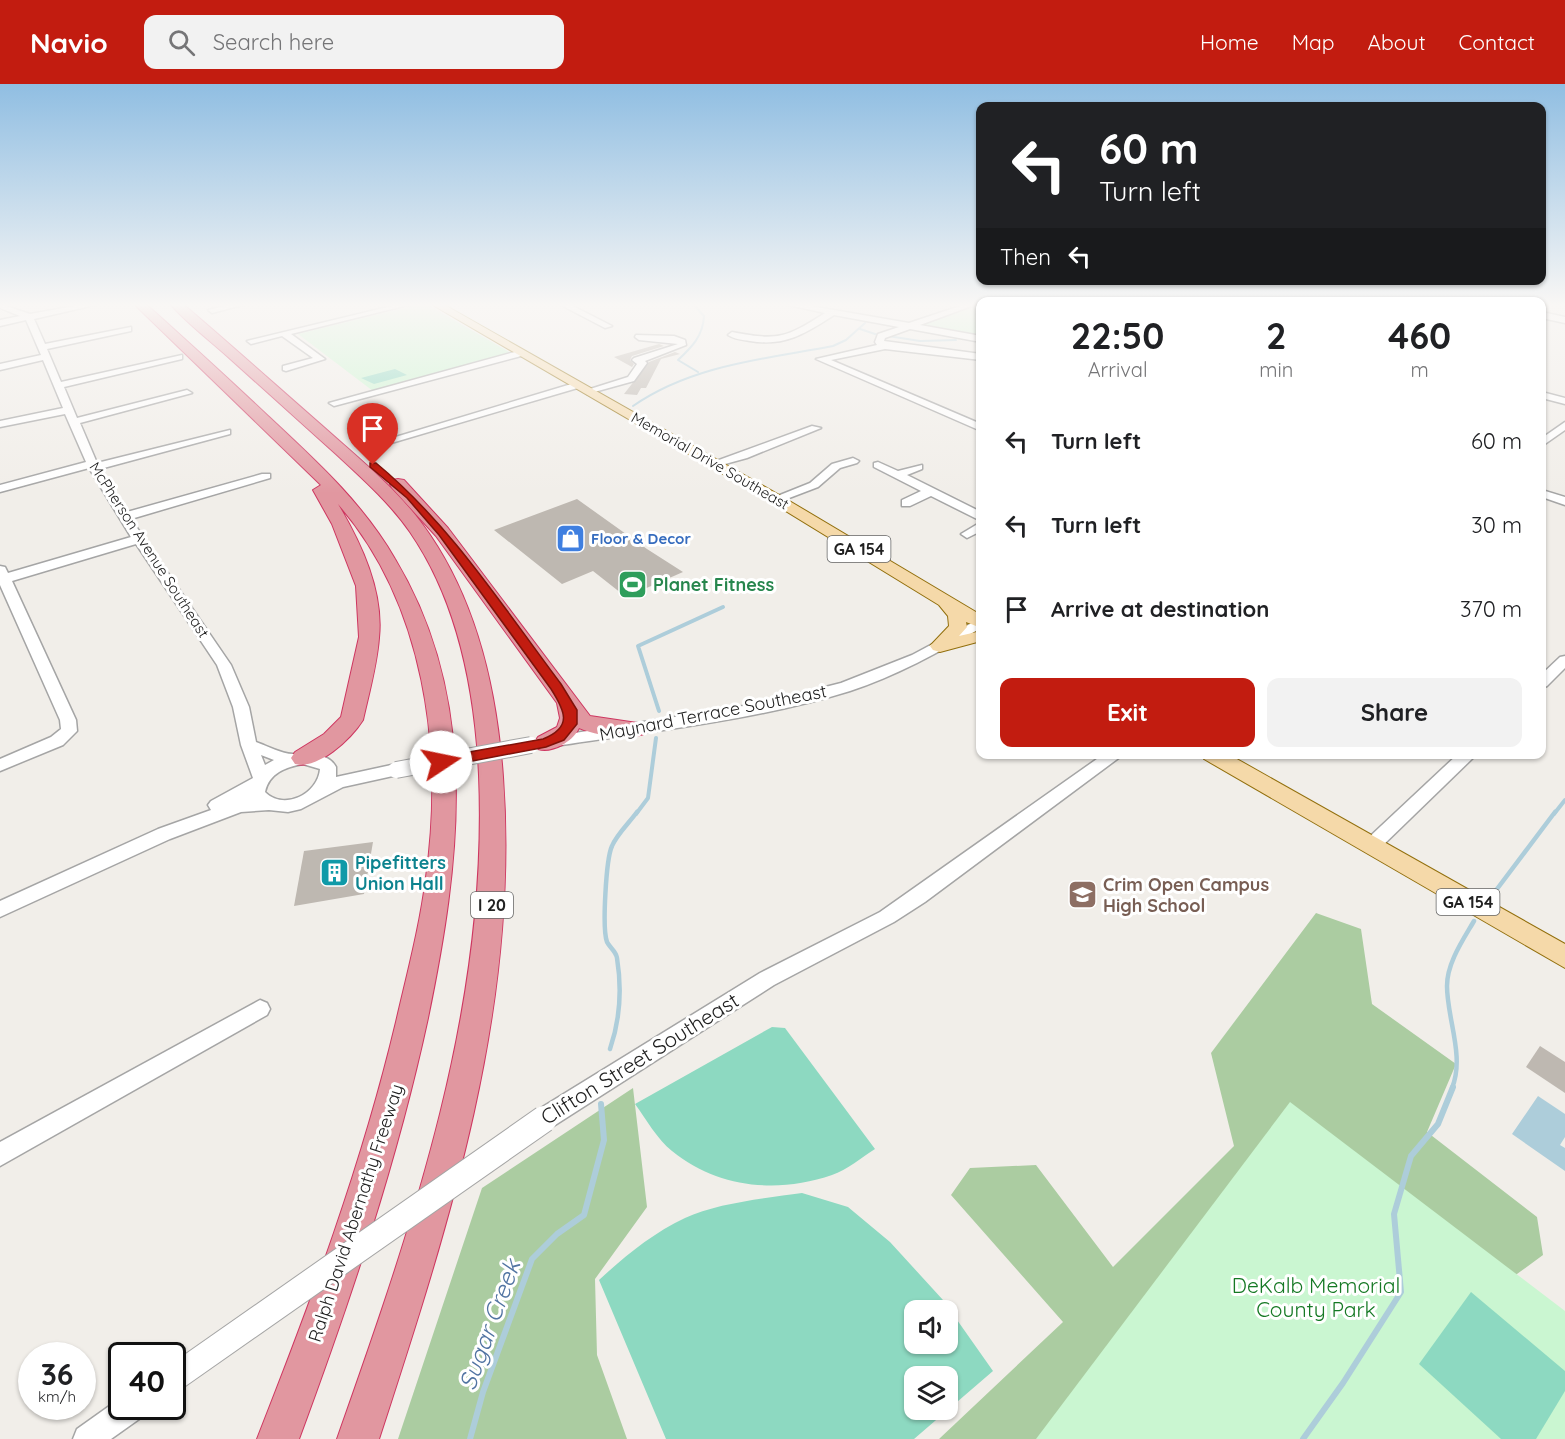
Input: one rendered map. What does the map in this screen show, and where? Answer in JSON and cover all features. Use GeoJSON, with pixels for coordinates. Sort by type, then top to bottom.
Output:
{"type":"FeatureCollection","features":[{"type":"Feature","properties":{"kind":"highway","name":"Ralph David Abernathy Freeway"},"geometry":{"type":"LineString","coordinates":[[208,367],[294,448],[357,515],[398,582],[423,645],[436,706],[443,779],[442,857],[429,940],[402,1070],[373,1173],[321,1328],[278,1439]]}},
{"type":"Feature","properties":{"kind":"highway","name":"I 20"},"geometry":{"type":"LineString","coordinates":[[248,367],[378,484],[420,533],[446,577],[466,623],[478,668],[486,713],[494,808],[494,877],[488,947],[464,1088],[422,1249],[358,1439]]}},
{"type":"Feature","properties":{"kind":"highway"},"geometry":{"type":"LineString","coordinates":[[303,416],[382,471],[422,508],[471,569],[582,721],[595,726],[636,729]]}},
{"type":"Feature","properties":{"kind":"highway"},"geometry":{"type":"LineString","coordinates":[[294,448],[330,504],[351,545],[366,586],[369,622],[369,638],[352,720],[332,740],[297,759]]}},
{"type":"Feature","properties":{"kind":"highway"},"geometry":{"type":"LineString","coordinates":[[538,744],[567,731],[571,718],[568,703]]}},
{"type":"Feature","properties":{"kind":"main road","name":"Memorial Drive Southeast"},"geometry":{"type":"LineString","coordinates":[[547,367],[776,500],[976,623]]}},
{"type":"Feature","properties":{"kind":"main road"},"geometry":{"type":"LineString","coordinates":[[939,646],[954,633],[959,621],[942,600]]}},
{"type":"Feature","properties":{"kind":"main road"},"geometry":{"type":"LineString","coordinates":[[939,646],[976,628]]}},
{"type":"Feature","properties":{"kind":"main road","name":"GA 154"},"geometry":{"type":"LineString","coordinates":[[1220,759],[1565,957]]}},
{"type":"Feature","properties":{"kind":"street","name":"McPherson Avenue Southeast"},"geometry":{"type":"LineString","coordinates":[[51,367],[93,465],[124,517],[224,665],[241,707],[259,781],[256,793],[267,804]]}},
{"type":"Feature","properties":{"kind":"street"},"geometry":{"type":"LineString","coordinates":[[59,385],[135,367]]}},
{"type":"Feature","properties":{"kind":"street"},"geometry":{"type":"LineString","coordinates":[[334,403],[468,367]]}},
{"type":"Feature","properties":{"kind":"street"},"geometry":{"type":"LineString","coordinates":[[590,392],[631,379],[639,367]]}},
{"type":"Feature","properties":{"kind":"street"},"geometry":{"type":"LineString","coordinates":[[840,367],[976,426]]}},
{"type":"Feature","properties":{"kind":"street"},"geometry":{"type":"LineString","coordinates":[[612,374],[635,374]]}},
{"type":"Feature","properties":{"kind":"street"},"geometry":{"type":"LineString","coordinates":[[384,442],[578,385]]}},
{"type":"Feature","properties":{"kind":"street"},"geometry":{"type":"LineString","coordinates":[[0,424],[41,414],[187,393]]}},
{"type":"Feature","properties":{"kind":"street"},"geometry":{"type":"LineString","coordinates":[[1546,395],[1565,401]]}},
{"type":"Feature","properties":{"kind":"street"},"geometry":{"type":"LineString","coordinates":[[1546,440],[1565,425]]}},
{"type":"Feature","properties":{"kind":"street"},"geometry":{"type":"LineString","coordinates":[[714,464],[816,428]]}},
{"type":"Feature","properties":{"kind":"street"},"geometry":{"type":"LineString","coordinates":[[0,489],[226,432]]}},
{"type":"Feature","properties":{"kind":"street"},"geometry":{"type":"LineString","coordinates":[[776,500],[814,485],[836,466],[853,461]]}},
{"type":"Feature","properties":{"kind":"street"},"geometry":{"type":"LineString","coordinates":[[878,465],[976,514]]}},
{"type":"Feature","properties":{"kind":"street"},"geometry":{"type":"LineString","coordinates":[[898,475],[918,466]]}},
{"type":"Feature","properties":{"kind":"street"},"geometry":{"type":"LineString","coordinates":[[124,517],[266,476]]}},
{"type":"Feature","properties":{"kind":"street"},"geometry":{"type":"LineString","coordinates":[[906,503],[932,491]]}},
{"type":"Feature","properties":{"kind":"street"},"geometry":{"type":"LineString","coordinates":[[1546,494],[1565,501]]}},
{"type":"Feature","properties":{"kind":"street"},"geometry":{"type":"LineString","coordinates":[[965,508],[976,502]]}},
{"type":"Feature","properties":{"kind":"street"},"geometry":{"type":"LineString","coordinates":[[967,534],[976,529]]}},
{"type":"Feature","properties":{"kind":"street"},"geometry":{"type":"LineString","coordinates":[[0,765],[41,749],[66,736],[69,731],[68,720],[1,576],[139,539]]}},
{"type":"Feature","properties":{"kind":"street","name":"Maynard Terrace Southeast"},"geometry":{"type":"LineString","coordinates":[[267,804],[289,805],[301,802],[321,790],[362,776],[538,744],[762,708],[846,687],[897,667],[939,646]]}},
{"type":"Feature","properties":{"kind":"street"},"geometry":{"type":"LineString","coordinates":[[1546,679],[1565,660]]}},
{"type":"Feature","properties":{"kind":"street"},"geometry":{"type":"LineString","coordinates":[[249,745],[297,759]]}},
{"type":"Feature","properties":{"kind":"street"},"geometry":{"type":"LineString","coordinates":[[164,834],[259,781],[280,764],[297,759]]}},
{"type":"Feature","properties":{"kind":"street","name":"Maynard Terrace Southeast"},"geometry":{"type":"LineString","coordinates":[[297,759],[322,762],[328,767],[362,776]]}},
{"type":"Feature","properties":{"kind":"street","name":"Clifton Street Southeast"},"geometry":{"type":"LineString","coordinates":[[186,1369],[544,1119],[767,979],[910,902],[1109,759]]}},
{"type":"Feature","properties":{"kind":"street"},"geometry":{"type":"LineString","coordinates":[[1371,846],[1464,759]]}},
{"type":"Feature","properties":{"kind":"street"},"geometry":{"type":"LineString","coordinates":[[321,790],[327,782],[328,767]]}},
{"type":"Feature","properties":{"kind":"street"},"geometry":{"type":"LineString","coordinates":[[0,909],[164,834],[239,806],[267,804]]}},
{"type":"Feature","properties":{"kind":"street"},"geometry":{"type":"LineString","coordinates":[[0,1155],[260,1009]]}},
{"type":"Feature","properties":{"kind":"street"},"geometry":{"type":"LineString","coordinates":[[87,1439],[114,1420]]}},
{"type":"Feature","properties":{"kind":"green space"},"geometry":{"type":"Polygon","coordinates":[[[342,367],[459,367],[373,391],[342,367]]]}},
{"type":"Feature","properties":{"kind":"green space"},"geometry":{"type":"Polygon","coordinates":[[[395,369],[407,375],[374,384],[361,378],[395,369]]]}},
{"type":"Feature","properties":{"kind":"green space"},"geometry":{"type":"Polygon","coordinates":[[[1316,913],[1361,929],[1372,1004],[1456,1064],[1427,1132],[1537,1217],[1543,1255],[1491,1293],[1184,1439],[939,1439],[1063,1322],[951,1195],[970,1168],[1036,1165],[1113,1267],[1234,1146],[1211,1053],[1316,913]]]}},
{"type":"Feature","properties":{"kind":"green space"},"geometry":{"type":"Polygon","coordinates":[[[772,1027],[785,1028],[875,1149],[838,1173],[811,1181],[769,1186],[728,1180],[709,1173],[672,1151],[657,1135],[635,1104],[772,1027]]]}},
{"type":"Feature","properties":{"kind":"green space"},"geometry":{"type":"Polygon","coordinates":[[[633,1088],[647,1207],[595,1279],[597,1355],[627,1439],[398,1439],[482,1188],[633,1088]]]}},
{"type":"Feature","properties":{"kind":"green space","name":"DeKalb Memorial County Park"},"geometry":{"type":"Polygon","coordinates":[[[1290,1102],[1565,1311],[1565,1439],[1036,1439],[1290,1102]]]}},
{"type":"Feature","properties":{"kind":"green space"},"geometry":{"type":"Polygon","coordinates":[[[802,1193],[848,1207],[890,1242],[943,1300],[904,1300],[904,1354],[958,1354],[958,1321],[993,1371],[958,1401],[958,1366],[904,1366],[904,1420],[936,1420],[914,1439],[666,1439],[599,1280],[619,1262],[662,1231],[685,1218],[727,1205],[802,1193]]]}},
{"type":"Feature","properties":{"kind":"green space"},"geometry":{"type":"Polygon","coordinates":[[[1471,1292],[1565,1371],[1565,1391],[1536,1439],[1501,1439],[1419,1364],[1471,1292]]]}},
{"type":"Feature","properties":{"kind":"water"},"geometry":{"type":"Polygon","coordinates":[[[1538,1096],[1565,1114],[1565,1137],[1560,1145],[1565,1148],[1565,1171],[1512,1134],[1538,1096]]]}},
{"type":"Feature","properties":{"kind":"building"},"geometry":{"type":"Polygon","coordinates":[[[645,367],[657,367],[646,388],[641,388],[637,395],[624,394],[645,367]]]}},
{"type":"Feature","properties":{"kind":"building","name":"Floor & Decor"},"geometry":{"type":"Polygon","coordinates":[[[577,499],[683,572],[626,597],[593,571],[562,584],[494,530],[577,499]]]}},
{"type":"Feature","properties":{"kind":"building","name":"Pipefitters Union Hall"},"geometry":{"type":"Polygon","coordinates":[[[373,842],[364,894],[294,906],[304,851],[373,842]]]}},
{"type":"Feature","properties":{"kind":"building"},"geometry":{"type":"Polygon","coordinates":[[[1540,1046],[1565,1062],[1565,1093],[1526,1067],[1540,1046]]]}},
{"type":"Feature","properties":{"kind":"waterway","name":"Sugar Creek"},"geometry":{"type":"LineString","coordinates":[[690,367],[698,372]]}},
{"type":"Feature","properties":{"kind":"waterway"},"geometry":{"type":"LineString","coordinates":[[633,406],[679,381],[724,367]]}},
{"type":"Feature","properties":{"kind":"waterway","name":"Sugar Creek"},"geometry":{"type":"LineString","coordinates":[[659,711],[638,646],[723,607]]}},
{"type":"Feature","properties":{"kind":"waterway","name":"Sugar Creek"},"geometry":{"type":"LineString","coordinates":[[636,814],[648,798],[656,738]]}},
{"type":"Feature","properties":{"kind":"waterway"},"geometry":{"type":"LineString","coordinates":[[1554,814],[1565,800]]}},
{"type":"Feature","properties":{"kind":"waterway","name":"Sugar Creek"},"geometry":{"type":"LineString","coordinates":[[610,1049],[618,1016],[620,993],[616,956],[607,942],[606,935],[606,879],[612,846],[637,812]]}},
{"type":"Feature","properties":{"kind":"waterway"},"geometry":{"type":"LineString","coordinates":[[1494,893],[1555,812]]}},
{"type":"Feature","properties":{"kind":"waterway"},"geometry":{"type":"LineString","coordinates":[[1452,1088],[1457,1063],[1448,999],[1448,977],[1456,952],[1474,921]]}},
{"type":"Feature","properties":{"kind":"waterway"},"geometry":{"type":"LineString","coordinates":[[1303,1439],[1343,1383],[1401,1292],[1394,1214],[1411,1156],[1438,1124],[1453,1087]]}},
{"type":"Feature","properties":{"kind":"waterway","name":"Sugar Creek"},"geometry":{"type":"LineString","coordinates":[[470,1439],[483,1392],[532,1259],[557,1234],[584,1215],[604,1140],[601,1104]]}},
{"type":"Feature","properties":{"kind":"place","name":"Floor & Decor"},"geometry":{"type":"Point","coordinates":[570,539]}},
{"type":"Feature","properties":{"kind":"place","name":"Planet Fitness"},"geometry":{"type":"Point","coordinates":[632,585]}},
{"type":"Feature","properties":{"kind":"place","name":"Pipefitters Union Hall"},"geometry":{"type":"Point","coordinates":[334,873]}},
{"type":"Feature","properties":{"kind":"place","name":"Crim Open Campus High School"},"geometry":{"type":"Point","coordinates":[1082,895]}},
{"type":"Feature","properties":{"kind":"route"},"geometry":{"type":"LineString","coordinates":[[373,465],[410,496],[442,532],[557,687],[570,710],[571,718],[567,731],[546,743],[441,762]]}}]}
